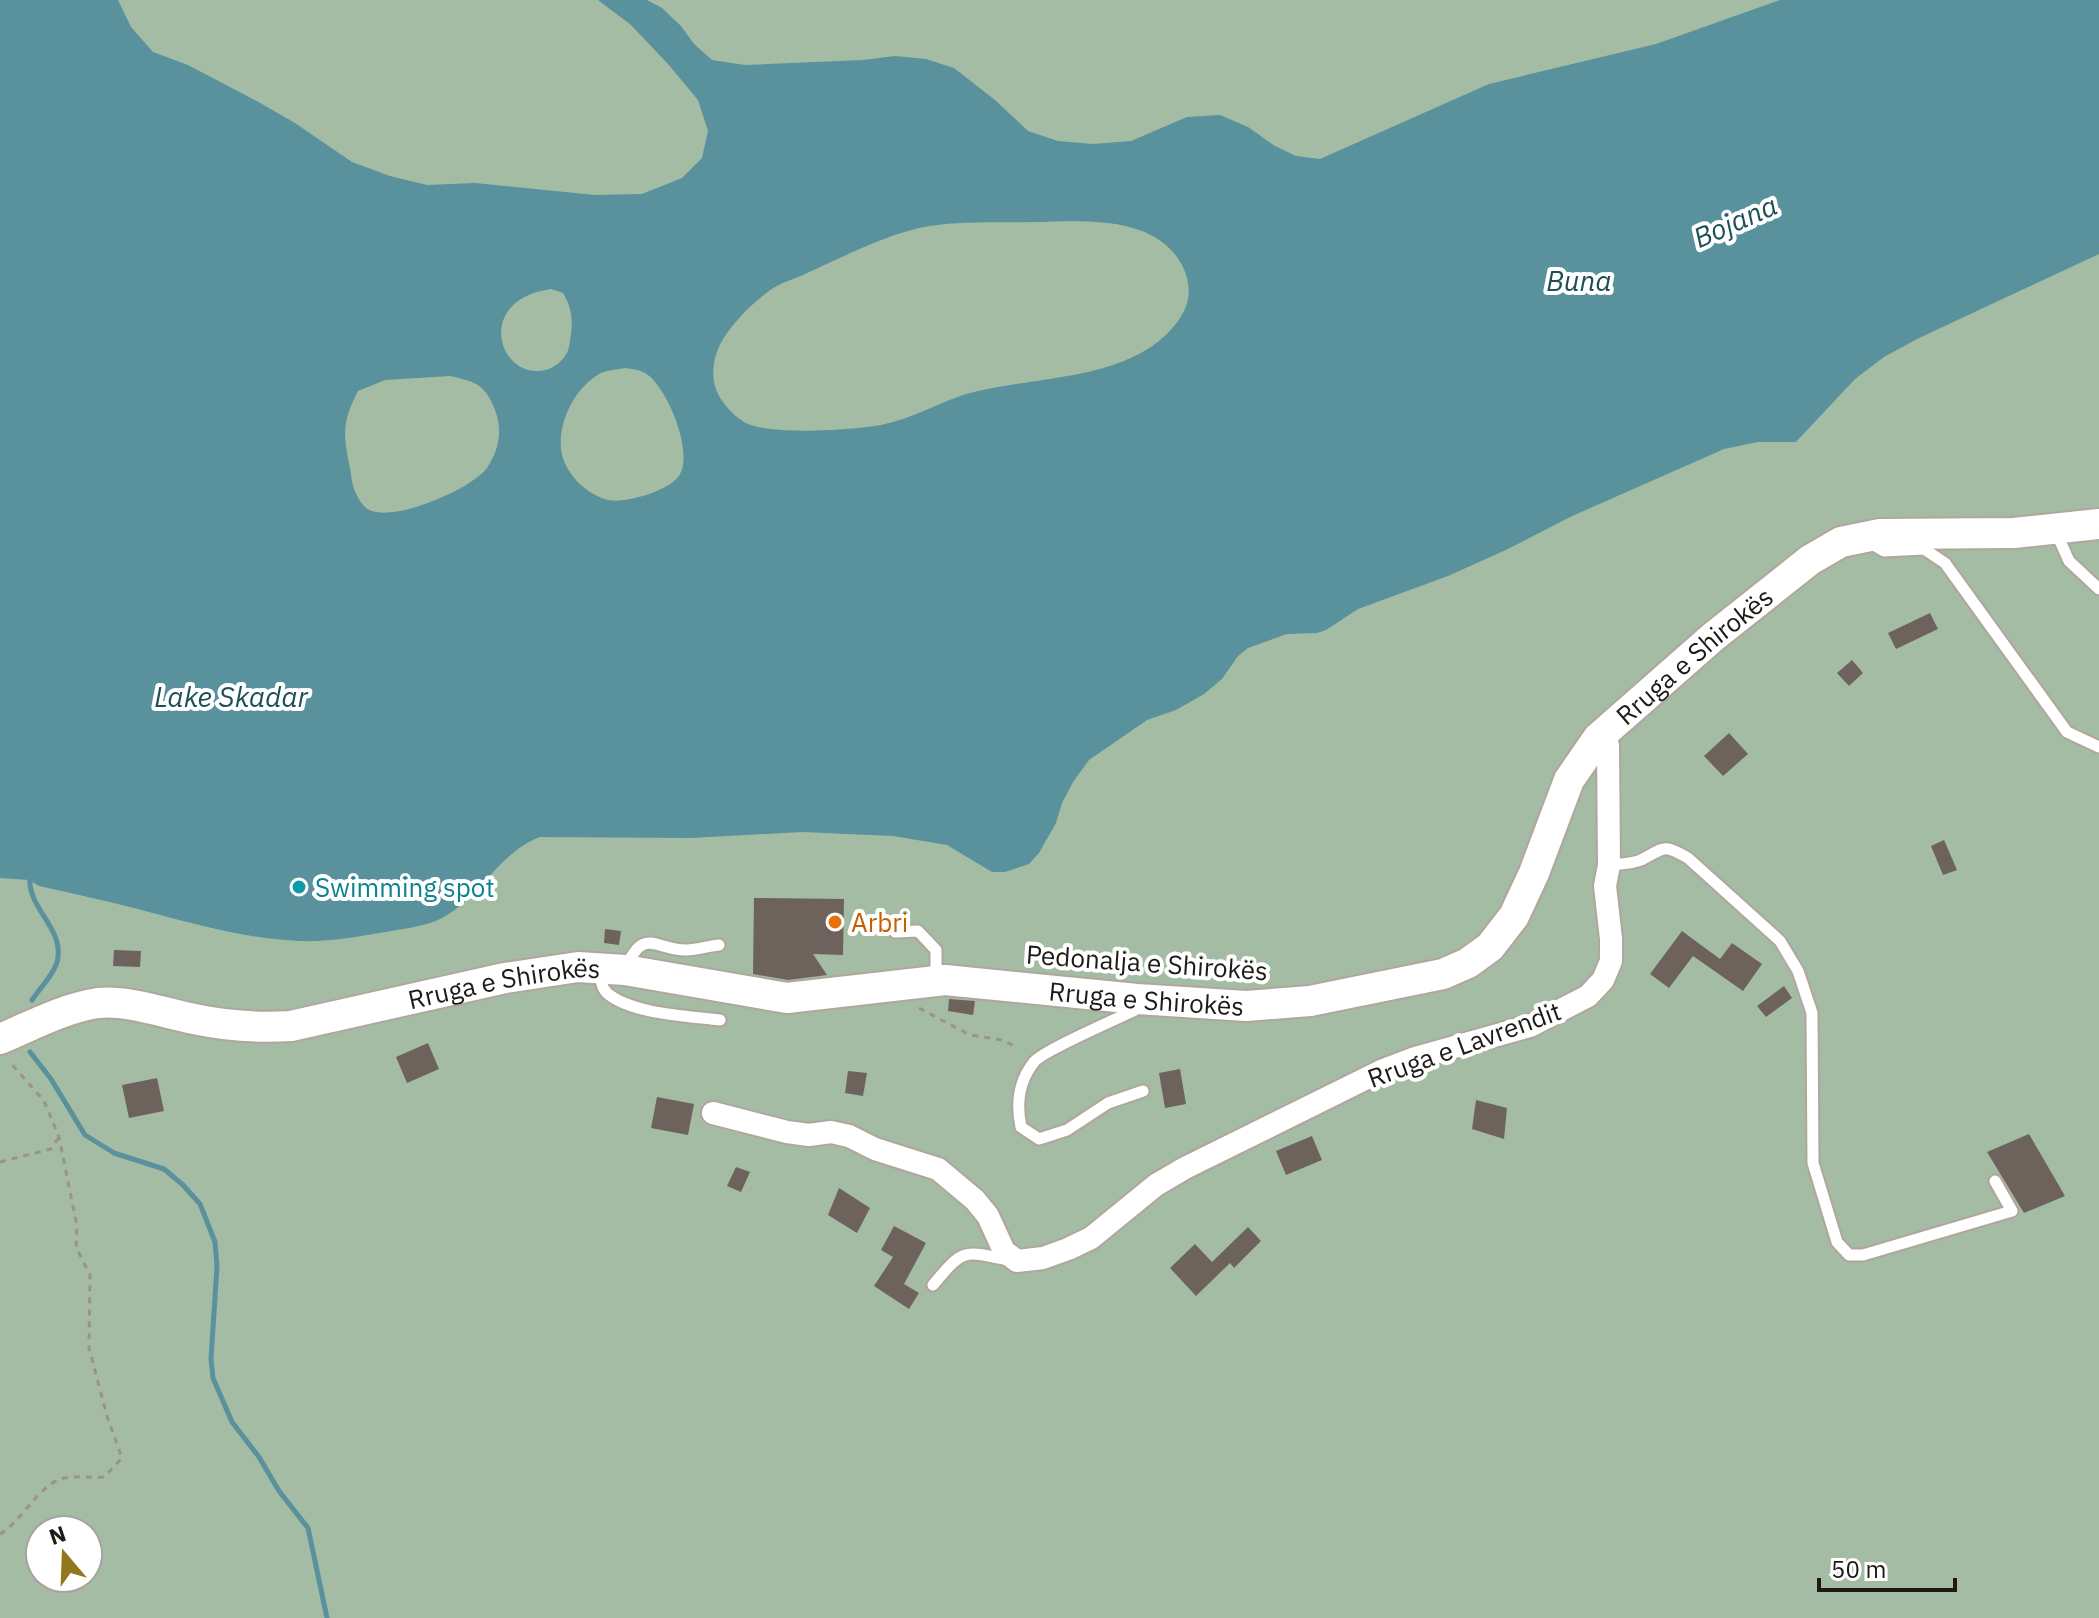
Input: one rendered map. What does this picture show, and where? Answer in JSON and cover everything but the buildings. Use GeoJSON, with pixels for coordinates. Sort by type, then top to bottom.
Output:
{"type":"FeatureCollection","features":[{"type":"Feature","properties":{"kind":"main road","name":"Rruga e Shirokës"},"geometry":{"type":"LineString","coordinates":[[3,1047],[54,1016],[100,1003],[225,1025],[259,1028],[291,1026],[534,972],[578,967],[613,969],[787,998],[927,981],[1246,1006],[1278,1005],[1407,983],[1443,974],[1468,963],[1490,947],[1514,916],[1569,780],[1600,736],[1713,637],[1810,560],[1841,542],[1859,536],[2014,533],[2099,524]]}},
{"type":"Feature","properties":{"kind":"street","name":"Rruga e Lavrendit"},"geometry":{"type":"LineString","coordinates":[[1017,1261],[1043,1258],[1091,1238],[1156,1185],[1185,1168],[1381,1071],[1415,1058],[1530,1026],[1588,996],[1603,980],[1611,961],[1605,886],[1609,865],[1608,745],[1600,736]]}},
{"type":"Feature","properties":{"kind":"street"},"geometry":{"type":"LineString","coordinates":[[713,1113],[787,1132],[809,1135],[831,1132],[849,1136],[875,1149],[938,1169],[975,1200],[988,1216],[1004,1251],[1017,1261]]}},
{"type":"Feature","properties":{"kind":"lane"},"geometry":{"type":"LineString","coordinates":[[2055,529],[2069,561],[2099,589]]}},
{"type":"Feature","properties":{"kind":"lane"},"geometry":{"type":"LineString","coordinates":[[1859,536],[1884,551],[1924,549],[1945,563],[2067,732],[2099,747]]}},
{"type":"Feature","properties":{"kind":"lane"},"geometry":{"type":"LineString","coordinates":[[1609,865],[1639,861],[1660,848],[1674,850],[1688,858],[1780,941],[1798,971],[1812,1013],[1813,1163],[1837,1242],[1849,1255],[1863,1255],[2012,1211],[1995,1181]]}},
{"type":"Feature","properties":{"kind":"lane"},"geometry":{"type":"LineString","coordinates":[[895,932],[918,931],[936,950],[927,981]]}},
{"type":"Feature","properties":{"kind":"lane"},"geometry":{"type":"LineString","coordinates":[[719,945],[684,950],[651,941],[640,945],[601,982],[607,993],[647,1011],[720,1020]]}},
{"type":"Feature","properties":{"kind":"lane"},"geometry":{"type":"LineString","coordinates":[[1137,999],[1135,1010],[1035,1060],[1022,1085],[1017,1109],[1021,1127],[1039,1139],[1067,1130],[1108,1103],[1143,1091]]}},
{"type":"Feature","properties":{"kind":"lane","name":"Rruga e Lavrendit"},"geometry":{"type":"LineString","coordinates":[[933,1285],[955,1258],[969,1253],[1017,1261]]}},
{"type":"Feature","properties":{"kind":"path"},"geometry":{"type":"LineString","coordinates":[[927,981],[906,1003],[924,1009],[970,1035],[1002,1040],[1018,1048]]}},
{"type":"Feature","properties":{"kind":"path"},"geometry":{"type":"LineString","coordinates":[[0,1534],[11,1528],[30,1503],[59,1479],[104,1477],[122,1458],[89,1348],[90,1275],[76,1247],[77,1226],[59,1137],[44,1101],[3,1047]]}},
{"type":"Feature","properties":{"kind":"path"},"geometry":{"type":"LineString","coordinates":[[0,1162],[51,1149],[59,1137]]}},
{"type":"Feature","properties":{"kind":"green space"},"geometry":{"type":"Polygon","coordinates":[[[0,0],[2099,0],[2099,1618],[0,1618],[0,0]]]}},
{"type":"Feature","properties":{"kind":"water","name":"Lake Skadar"},"geometry":{"type":"Polygon","coordinates":[[[0,0],[118,0],[131,27],[153,52],[188,65],[262,104],[352,162],[390,176],[427,185],[475,183],[595,195],[642,194],[682,178],[702,158],[708,131],[698,100],[668,64],[631,25],[598,0],[647,0],[662,8],[712,60],[745,65],[895,56],[926,59],[954,68],[1028,131],[1058,141],[1093,144],[1131,141],[1187,117],[1220,115],[1248,127],[1296,156],[1320,159],[1489,84],[1656,44],[1780,0],[2099,0],[2099,254],[1884,357],[1855,379],[1796,442],[1758,442],[1724,449],[1570,517],[1448,576],[1358,609],[1326,630],[1287,634],[1248,648],[1238,656],[1222,679],[1204,694],[1176,710],[1147,720],[1089,760],[1073,782],[1039,853],[1029,864],[1005,872],[992,872],[947,845],[893,836],[802,832],[690,838],[540,837],[512,854],[465,901],[438,920],[364,936],[311,941],[279,940],[237,933],[39,886],[29,880],[0,878],[0,0]],[[1074,221],[933,225],[905,232],[773,288],[744,313],[720,346],[713,375],[719,396],[727,407],[744,422],[771,429],[811,431],[881,425],[966,394],[1080,374],[1135,356],[1159,341],[1178,321],[1186,307],[1189,287],[1182,265],[1170,248],[1136,229],[1074,221]],[[551,289],[526,296],[510,308],[502,323],[502,339],[507,354],[517,365],[532,371],[549,369],[562,360],[568,351],[572,325],[569,306],[563,293],[551,289]],[[625,368],[606,371],[587,383],[572,403],[563,426],[561,450],[567,468],[588,490],[608,500],[625,500],[647,494],[675,480],[683,464],[681,437],[663,394],[646,373],[625,368]],[[450,376],[385,380],[358,391],[346,423],[345,440],[352,483],[365,507],[376,512],[391,512],[428,503],[465,486],[487,468],[497,447],[499,425],[491,401],[483,389],[450,376]]]}},
{"type":"Feature","properties":{"kind":"waterway"},"geometry":{"type":"LineString","coordinates":[[30,875],[33,897],[58,946],[57,962],[32,1000]]}},
{"type":"Feature","properties":{"kind":"waterway"},"geometry":{"type":"LineString","coordinates":[[30,1052],[51,1079],[85,1135],[114,1153],[164,1169],[200,1204],[215,1242],[217,1266],[211,1359],[213,1378],[232,1422],[308,1528],[327,1618]]}},
{"type":"Feature","properties":{"kind":"place","name":"Swimming spot"},"geometry":{"type":"Point","coordinates":[299,887]}},
{"type":"Feature","properties":{"kind":"place","name":"Arbri"},"geometry":{"type":"Point","coordinates":[835,922]}},
{"type":"Feature","properties":{"kind":"water label","name":"Bojana"},"geometry":{"type":"Point","coordinates":[1735,221]}},
{"type":"Feature","properties":{"kind":"water label","name":"Buna"},"geometry":{"type":"Point","coordinates":[1579,280]}}]}
